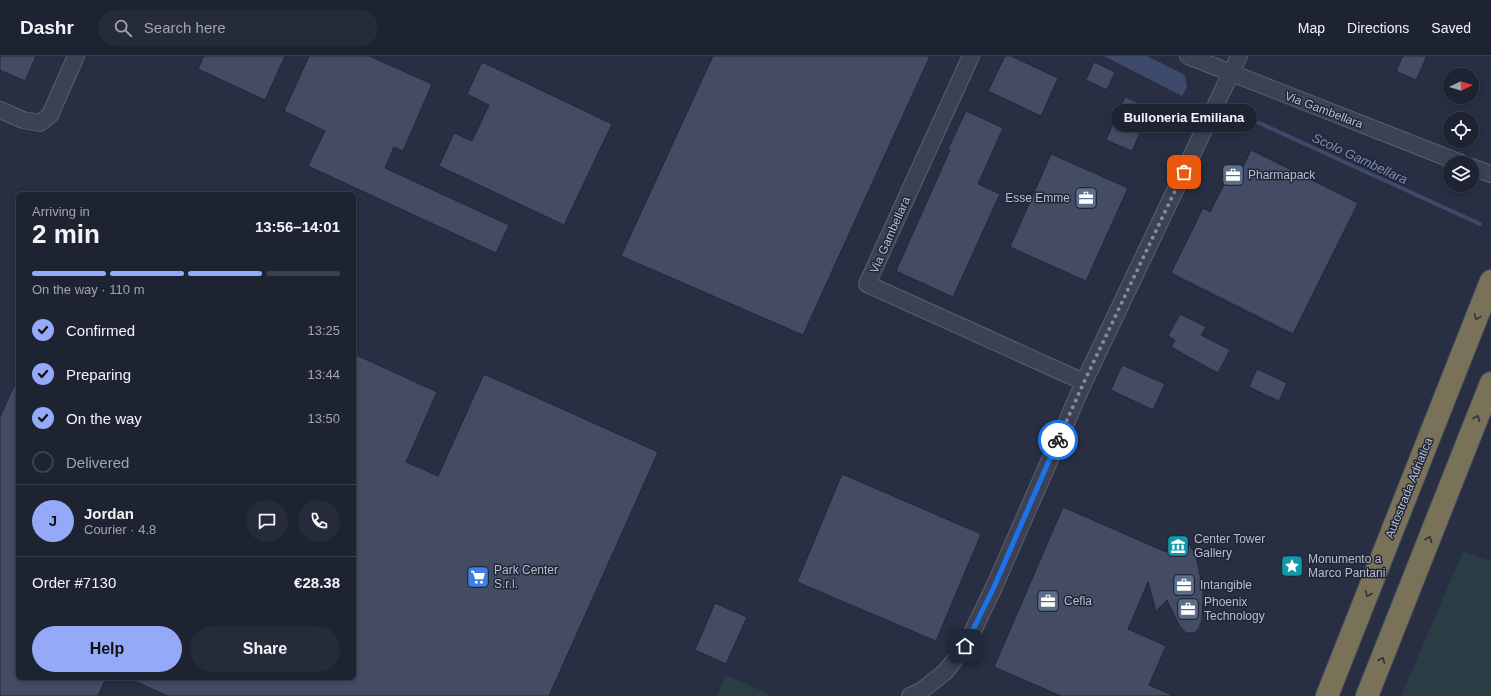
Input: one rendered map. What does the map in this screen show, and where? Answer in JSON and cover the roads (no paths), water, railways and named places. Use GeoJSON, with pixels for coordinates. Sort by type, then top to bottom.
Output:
{"type":"FeatureCollection","features":[{"type":"Feature","properties":{"kind":"highway","name":"Autostrada Adriatica"},"geometry":{"type":"LineString","coordinates":[[1327,696],[1491,281]]}},
{"type":"Feature","properties":{"kind":"highway"},"geometry":{"type":"LineString","coordinates":[[1367,696],[1491,383]]}},
{"type":"Feature","properties":{"kind":"street"},"geometry":{"type":"LineString","coordinates":[[0,110],[24,120],[40,123],[50,115],[76,56]]}},
{"type":"Feature","properties":{"kind":"street","name":"Via Gambellara"},"geometry":{"type":"LineString","coordinates":[[971,56],[867,284],[1084,382]]}},
{"type":"Feature","properties":{"kind":"street","name":"Via Gambellara"},"geometry":{"type":"LineString","coordinates":[[1188,56],[1443,156]]}},
{"type":"Feature","properties":{"kind":"street"},"geometry":{"type":"LineString","coordinates":[[910,696],[920,691],[945,672],[958,656],[971,635],[994,587],[1084,382],[1239,56]]}},
{"type":"Feature","properties":{"kind":"street"},"geometry":{"type":"LineString","coordinates":[[1479,170],[1491,174]]}},
{"type":"Feature","properties":{"kind":"water"},"geometry":{"type":"Polygon","coordinates":[[[1104,56],[1147,56],[1185,75],[1187,87],[1182,96],[1104,56]]]}},
{"type":"Feature","properties":{"kind":"waterway","name":"Scolo Gambellara"},"geometry":{"type":"LineString","coordinates":[[1231,110],[1480,224]]}},
{"type":"Feature","properties":{"kind":"place","name":"Bulloneria Emiliana"},"geometry":{"type":"Point","coordinates":[1184,172]}},
{"type":"Feature","properties":{"kind":"place","name":"Pharmapack"},"geometry":{"type":"Point","coordinates":[1233,175]}},
{"type":"Feature","properties":{"kind":"place","name":"Esse Emme"},"geometry":{"type":"Point","coordinates":[1086,198]}},
{"type":"Feature","properties":{"kind":"place","name":"Center Tower Gallery"},"geometry":{"type":"Point","coordinates":[1178,546]}},
{"type":"Feature","properties":{"kind":"place","name":"Monumento a Marco Pantani"},"geometry":{"type":"Point","coordinates":[1292,566]}},
{"type":"Feature","properties":{"kind":"place","name":"Park Center S.r.l."},"geometry":{"type":"Point","coordinates":[478,577]}},
{"type":"Feature","properties":{"kind":"place","name":"Intangible"},"geometry":{"type":"Point","coordinates":[1184,585]}},
{"type":"Feature","properties":{"kind":"place","name":"Cefla"},"geometry":{"type":"Point","coordinates":[1048,601]}},
{"type":"Feature","properties":{"kind":"place","name":"Phoenix Technology"},"geometry":{"type":"Point","coordinates":[1188,609]}}]}
